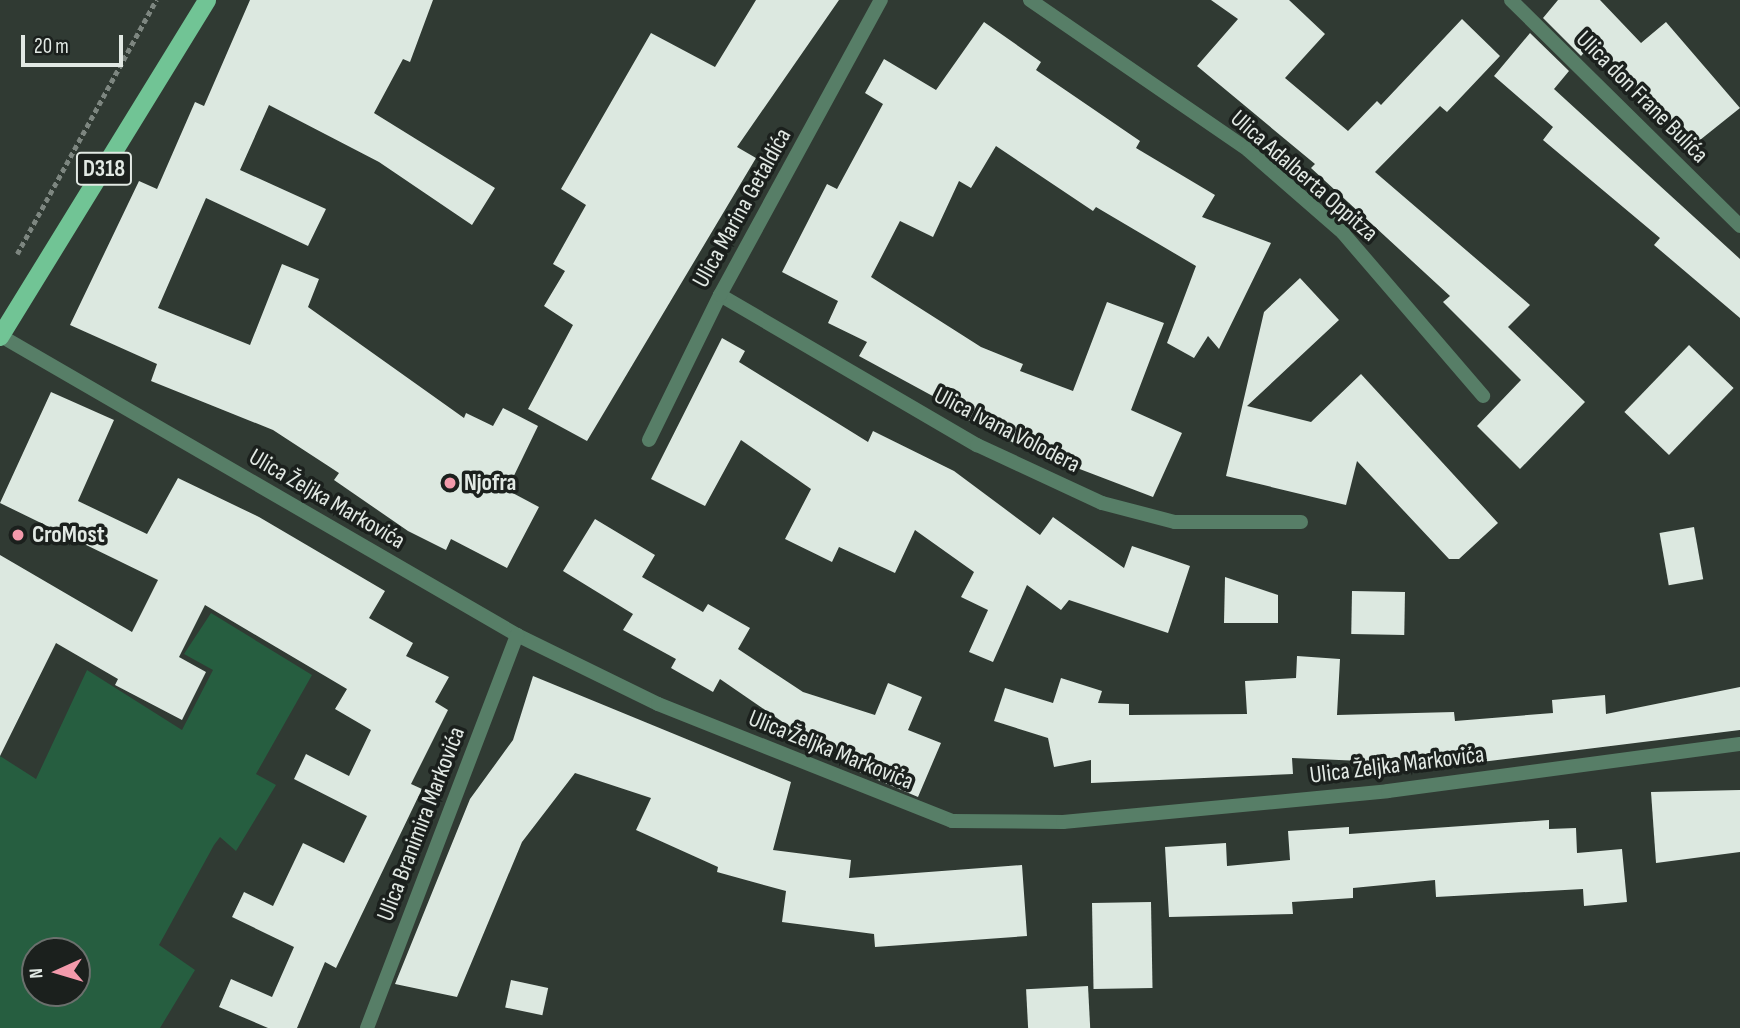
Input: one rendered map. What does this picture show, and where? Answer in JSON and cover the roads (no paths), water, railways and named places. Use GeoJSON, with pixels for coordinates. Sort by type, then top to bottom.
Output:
{"type":"FeatureCollection","features":[{"type":"Feature","properties":{"kind":"main road","name":"D318"},"geometry":{"type":"LineString","coordinates":[[0,337],[208,0]]}},
{"type":"Feature","properties":{"kind":"street","name":"Ulica Marina Getaldića"},"geometry":{"type":"LineString","coordinates":[[649,440],[720,295],[881,0]]}},
{"type":"Feature","properties":{"kind":"street","name":"Ulica Adalberta Oppitza"},"geometry":{"type":"LineString","coordinates":[[1030,0],[1248,150],[1343,233],[1483,396]]}},
{"type":"Feature","properties":{"kind":"street","name":"Ulica don Frane Bulića"},"geometry":{"type":"LineString","coordinates":[[1511,0],[1740,226]]}},
{"type":"Feature","properties":{"kind":"street","name":"Ulica Ivana Volodera"},"geometry":{"type":"LineString","coordinates":[[720,295],[978,445],[1102,503],[1175,522],[1301,523]]}},
{"type":"Feature","properties":{"kind":"street","name":"Ulica Željka Markovića"},"geometry":{"type":"LineString","coordinates":[[0,337],[517,635],[658,704],[952,821],[1063,822],[1388,791],[1740,744]]}},
{"type":"Feature","properties":{"kind":"street","name":"Ulica Branimira Markovića"},"geometry":{"type":"LineString","coordinates":[[367,1028],[517,635]]}},
{"type":"Feature","properties":{"kind":"place","name":"Njofra"},"geometry":{"type":"Point","coordinates":[450,483]}},
{"type":"Feature","properties":{"kind":"place","name":"CroMost"},"geometry":{"type":"Point","coordinates":[18,535]}}]}
